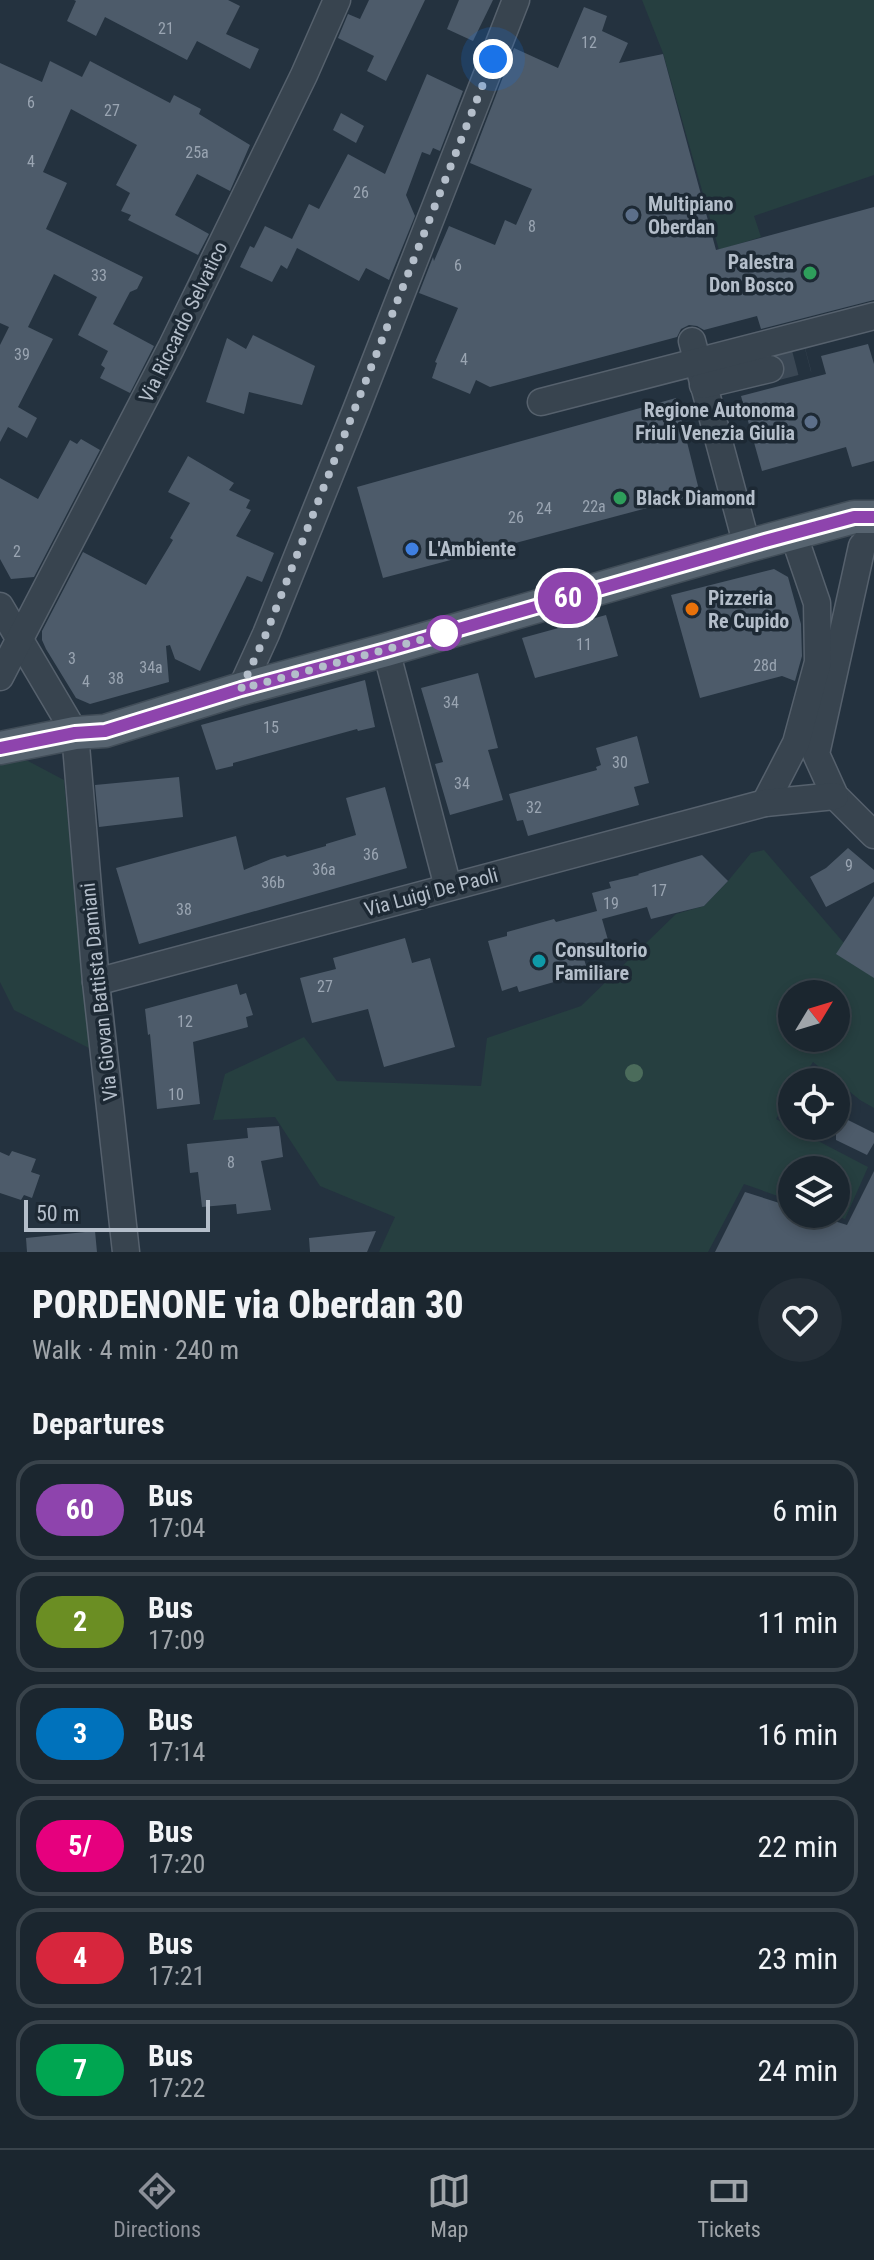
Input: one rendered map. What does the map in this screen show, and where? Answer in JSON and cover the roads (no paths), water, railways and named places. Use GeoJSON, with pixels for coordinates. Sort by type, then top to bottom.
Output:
{"type":"FeatureCollection","features":[{"type":"Feature","properties":{"kind":"main road"},"geometry":{"type":"LineString","coordinates":[[0,748],[75,733],[105,731],[241,689],[793,533],[854,517],[874,517]]}},
{"type":"Feature","properties":{"kind":"street","name":"Via Riccardo Selvatico"},"geometry":{"type":"LineString","coordinates":[[0,677],[171,348],[304,75],[337,0]]}},
{"type":"Feature","properties":{"kind":"street"},"geometry":{"type":"LineString","coordinates":[[241,689],[356,410],[516,0]]}},
{"type":"Feature","properties":{"kind":"street"},"geometry":{"type":"LineString","coordinates":[[541,402],[874,316]]}},
{"type":"Feature","properties":{"kind":"street"},"geometry":{"type":"LineString","coordinates":[[697,363],[770,369]]}},
{"type":"Feature","properties":{"kind":"street"},"geometry":{"type":"LineString","coordinates":[[697,363],[747,546]]}},
{"type":"Feature","properties":{"kind":"street"},"geometry":{"type":"LineString","coordinates":[[765,803],[796,743],[818,662],[817,603],[793,533]]}},
{"type":"Feature","properties":{"kind":"street"},"geometry":{"type":"LineString","coordinates":[[874,533],[862,546],[816,754],[835,796],[874,835]]}},
{"type":"Feature","properties":{"kind":"street"},"geometry":{"type":"LineString","coordinates":[[0,606],[75,733]]}},
{"type":"Feature","properties":{"kind":"street"},"geometry":{"type":"LineString","coordinates":[[386,650],[448,887]]}},
{"type":"Feature","properties":{"kind":"street","name":"Via Giovan Battista Damiani"},"geometry":{"type":"LineString","coordinates":[[75,733],[96,982],[126,1252]]}},
{"type":"Feature","properties":{"kind":"street","name":"Via Luigi De Paoli"},"geometry":{"type":"LineString","coordinates":[[96,982],[765,803],[835,796]]}},
{"type":"Feature","properties":{"kind":"tunnel"},"geometry":{"type":"LineString","coordinates":[[770,369],[808,359]]}},
{"type":"Feature","properties":{"kind":"place","name":"Multipiano Oberdan"},"geometry":{"type":"Point","coordinates":[632,215]}},
{"type":"Feature","properties":{"kind":"place","name":"Palestra Don Bosco"},"geometry":{"type":"Point","coordinates":[810,273]}},
{"type":"Feature","properties":{"kind":"place","name":"Regione Autonoma Friuli Venezia Giulia"},"geometry":{"type":"Point","coordinates":[811,422]}},
{"type":"Feature","properties":{"kind":"place","name":"Black Diamond"},"geometry":{"type":"Point","coordinates":[620,498]}},
{"type":"Feature","properties":{"kind":"place","name":"L'Ambiente"},"geometry":{"type":"Point","coordinates":[412,549]}},
{"type":"Feature","properties":{"kind":"place","name":"Pizzeria Re Cupido"},"geometry":{"type":"Point","coordinates":[692,609]}},
{"type":"Feature","properties":{"kind":"place","name":"Consultorio Familiare"},"geometry":{"type":"Point","coordinates":[539,961]}}]}
